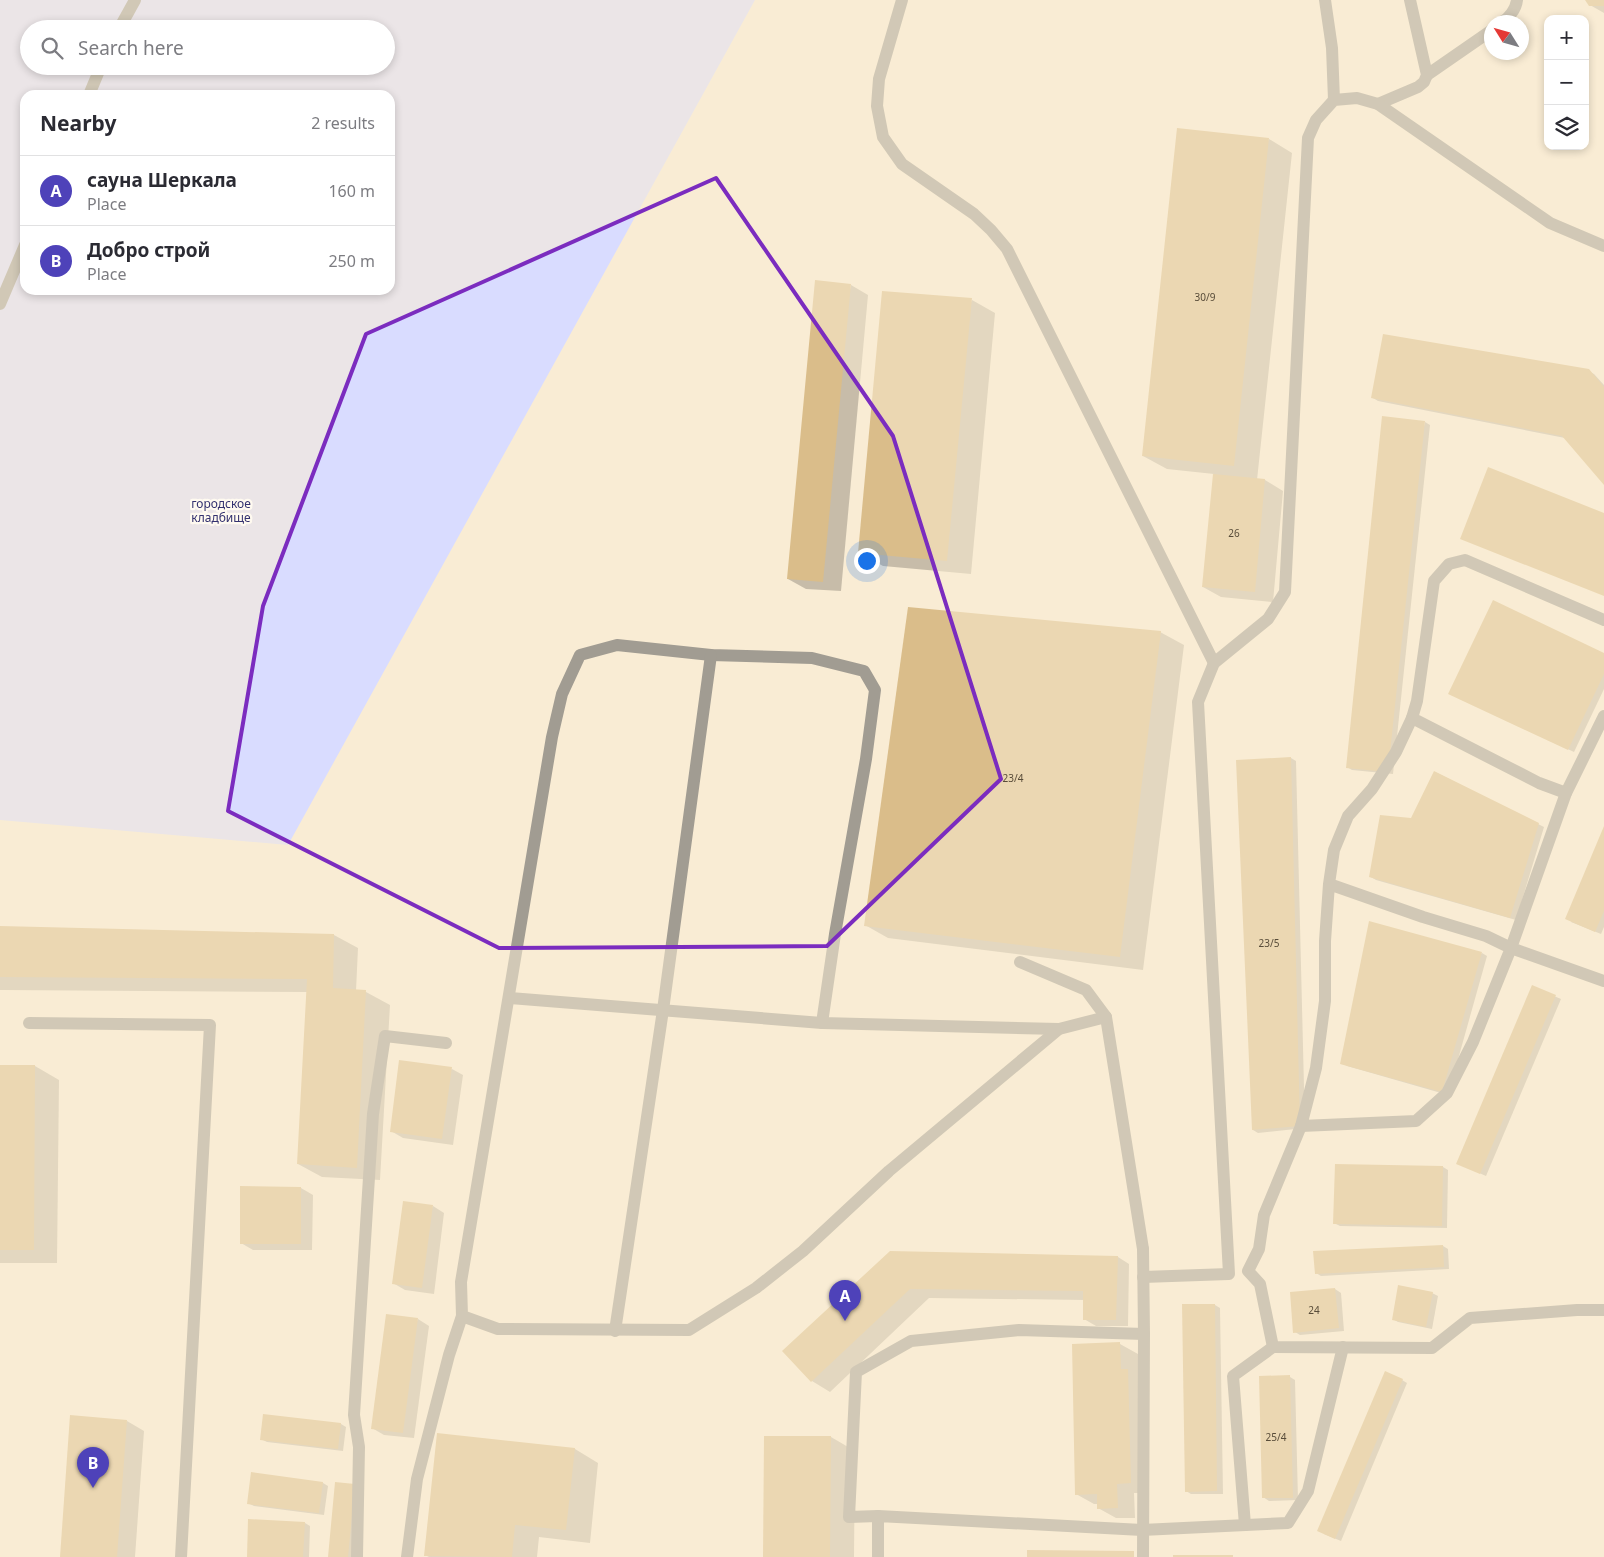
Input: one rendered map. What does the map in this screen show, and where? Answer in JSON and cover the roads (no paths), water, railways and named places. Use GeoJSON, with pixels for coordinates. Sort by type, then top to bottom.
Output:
{"type":"FeatureCollection","features":[{"type":"Feature","properties":{"kind":"street"},"geometry":{"type":"LineString","coordinates":[[123,20],[135,0]]}},
{"type":"Feature","properties":{"kind":"street"},"geometry":{"type":"LineString","coordinates":[[902,0],[879,79],[877,106],[883,136],[902,164],[974,214],[1007,249],[1214,663]]}},
{"type":"Feature","properties":{"kind":"street"},"geometry":{"type":"LineString","coordinates":[[1324,0],[1332,48],[1334,100]]}},
{"type":"Feature","properties":{"kind":"street"},"geometry":{"type":"LineString","coordinates":[[1410,0],[1427,75]]}},
{"type":"Feature","properties":{"kind":"street"},"geometry":{"type":"LineString","coordinates":[[1510,15],[1517,0]]}},
{"type":"Feature","properties":{"kind":"street"},"geometry":{"type":"LineString","coordinates":[[1378,104],[1418,87],[1424,82],[1427,75],[1484,36]]}},
{"type":"Feature","properties":{"kind":"street"},"geometry":{"type":"LineString","coordinates":[[91,90],[97,75]]}},
{"type":"Feature","properties":{"kind":"street"},"geometry":{"type":"LineString","coordinates":[[1229,1274],[1198,702],[1214,663],[1268,620],[1286,592],[1308,138],[1316,120],[1334,100],[1357,98],[1378,104],[1550,223],[1604,246]]}},
{"type":"Feature","properties":{"kind":"street"},"geometry":{"type":"LineString","coordinates":[[0,304],[20,257]]}},
{"type":"Feature","properties":{"kind":"street"},"geometry":{"type":"LineString","coordinates":[[1248,1271],[1259,1249],[1264,1215],[1301,1126],[1316,1068],[1325,1001],[1325,941],[1329,884],[1334,850],[1348,816],[1372,788],[1396,752],[1412,718],[1417,701],[1434,581],[1449,564],[1465,560],[1604,620]]}},
{"type":"Feature","properties":{"kind":"street"},"geometry":{"type":"LineString","coordinates":[[407,1557],[417,1479],[448,1355],[462,1316],[461,1282],[510,998],[552,737],[562,694],[580,655],[617,645],[711,655],[812,658],[864,671],[874,690],[866,759],[835,934],[822,1023]]}},
{"type":"Feature","properties":{"kind":"street"},"geometry":{"type":"LineString","coordinates":[[615,1331],[663,1010],[711,655]]}},
{"type":"Feature","properties":{"kind":"street"},"geometry":{"type":"LineString","coordinates":[[1301,1126],[1416,1121],[1447,1093],[1472,1042],[1510,948],[1566,793],[1604,716]]}},
{"type":"Feature","properties":{"kind":"street"},"geometry":{"type":"LineString","coordinates":[[1412,718],[1539,783],[1566,793]]}},
{"type":"Feature","properties":{"kind":"street"},"geometry":{"type":"LineString","coordinates":[[1329,884],[1423,918],[1486,936],[1510,948],[1604,981]]}},
{"type":"Feature","properties":{"kind":"street"},"geometry":{"type":"LineString","coordinates":[[1020,962],[1086,990],[1106,1017],[1143,1249],[1143,1557]]}},
{"type":"Feature","properties":{"kind":"street"},"geometry":{"type":"LineString","coordinates":[[510,998],[822,1023],[1059,1029],[1106,1017]]}},
{"type":"Feature","properties":{"kind":"street"},"geometry":{"type":"LineString","coordinates":[[29,1024],[210,1024],[181,1557]]}},
{"type":"Feature","properties":{"kind":"street"},"geometry":{"type":"LineString","coordinates":[[462,1316],[498,1329],[689,1330],[756,1288],[803,1251],[889,1172],[1059,1029]]}},
{"type":"Feature","properties":{"kind":"street"},"geometry":{"type":"LineString","coordinates":[[357,1557],[359,1447],[354,1415],[373,1114],[385,1036],[446,1043]]}},
{"type":"Feature","properties":{"kind":"street"},"geometry":{"type":"LineString","coordinates":[[1143,1277],[1229,1274],[1248,1271]]}},
{"type":"Feature","properties":{"kind":"street"},"geometry":{"type":"LineString","coordinates":[[1248,1271],[1260,1284],[1273,1347]]}},
{"type":"Feature","properties":{"kind":"street"},"geometry":{"type":"LineString","coordinates":[[1245,1525],[1233,1376],[1273,1347],[1432,1348],[1470,1318],[1577,1310],[1604,1310]]}},
{"type":"Feature","properties":{"kind":"street"},"geometry":{"type":"LineString","coordinates":[[1144,1334],[1019,1330],[911,1341],[856,1372],[849,1517],[878,1516],[1142,1530],[1288,1523],[1308,1491],[1343,1347]]}},
{"type":"Feature","properties":{"kind":"street"},"geometry":{"type":"LineString","coordinates":[[878,1516],[878,1557]]}},
{"type":"Feature","properties":{"kind":"place","name":"сауна Шеркала"},"geometry":{"type":"Point","coordinates":[845,1321]}},
{"type":"Feature","properties":{"kind":"place","name":"Добро строй"},"geometry":{"type":"Point","coordinates":[93,1488]}},
{"type":"Feature","properties":{"kind":"park label","name":"городское кладбище"},"geometry":{"type":"Point","coordinates":[221,510]}}]}
